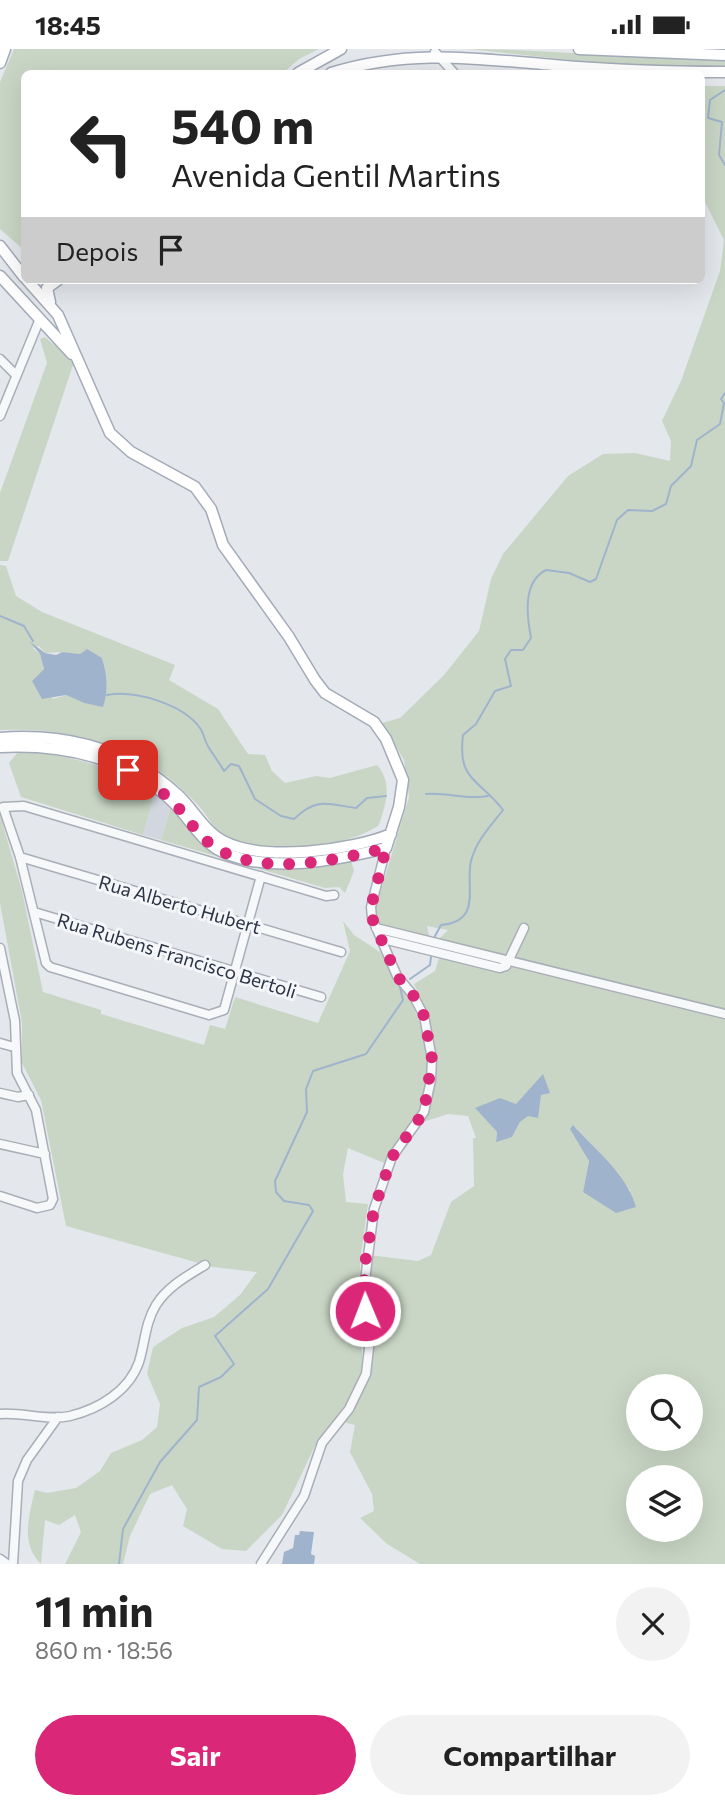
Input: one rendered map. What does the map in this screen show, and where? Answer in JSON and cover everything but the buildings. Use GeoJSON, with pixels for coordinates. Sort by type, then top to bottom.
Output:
{"type":"FeatureCollection","features":[{"type":"Feature","properties":{"kind":"main road"},"geometry":{"type":"LineString","coordinates":[[0,63],[5,49]]}},
{"type":"Feature","properties":{"kind":"main road"},"geometry":{"type":"LineString","coordinates":[[303,70],[341,49]]}},
{"type":"Feature","properties":{"kind":"main road"},"geometry":{"type":"LineString","coordinates":[[579,49],[725,55]]}},
{"type":"Feature","properties":{"kind":"main road"},"geometry":{"type":"LineString","coordinates":[[339,70],[373,57],[397,52],[435,50],[612,70]]}},
{"type":"Feature","properties":{"kind":"main road"},"geometry":{"type":"LineString","coordinates":[[705,72],[725,72]]}},
{"type":"Feature","properties":{"kind":"main road"},"geometry":{"type":"LineString","coordinates":[[0,239],[2,248],[21,273]]}},
{"type":"Feature","properties":{"kind":"main road"},"geometry":{"type":"LineString","coordinates":[[2,248],[21,262]]}},
{"type":"Feature","properties":{"kind":"main road"},"geometry":{"type":"LineString","coordinates":[[0,276],[80,362]]}},
{"type":"Feature","properties":{"kind":"main road"},"geometry":{"type":"LineString","coordinates":[[31,284],[51,306]]}},
{"type":"Feature","properties":{"kind":"main road"},"geometry":{"type":"LineString","coordinates":[[0,747],[53,747],[79,752],[128,770],[173,802],[207,841],[220,851],[242,859],[287,864],[386,848],[403,780],[386,739],[373,722],[326,693],[315,680],[289,637],[223,545],[211,509],[195,487],[131,452],[110,433],[80,362],[51,306],[47,288],[52,284]]}},
{"type":"Feature","properties":{"kind":"main road"},"geometry":{"type":"LineString","coordinates":[[39,321],[51,306]]}},
{"type":"Feature","properties":{"kind":"main road"},"geometry":{"type":"LineString","coordinates":[[0,739],[55,738],[87,744],[124,758],[168,787],[221,841],[246,849],[282,854],[369,841],[391,834]]}},
{"type":"Feature","properties":{"kind":"street"},"geometry":{"type":"LineString","coordinates":[[435,50],[452,70]]}},
{"type":"Feature","properties":{"kind":"street"},"geometry":{"type":"LineString","coordinates":[[0,417],[39,321]]}},
{"type":"Feature","properties":{"kind":"street"},"geometry":{"type":"LineString","coordinates":[[0,359],[16,374]]}},
{"type":"Feature","properties":{"kind":"street"},"geometry":{"type":"LineString","coordinates":[[261,876],[224,1010],[209,1015],[50,967],[44,958],[20,857],[3,807],[24,806],[334,895]]}},
{"type":"Feature","properties":{"kind":"street"},"geometry":{"type":"LineString","coordinates":[[369,841],[369,852]]}},
{"type":"Feature","properties":{"kind":"street"},"geometry":{"type":"LineString","coordinates":[[261,1564],[304,1496],[322,1443],[349,1409],[366,1374],[369,1348],[363,1296],[374,1209],[392,1157],[424,1112],[431,1080],[431,1048],[424,1016],[413,995],[397,976],[376,928],[371,907],[386,848]]}},
{"type":"Feature","properties":{"kind":"street","name":"Rua Alberto Hubert"},"geometry":{"type":"LineString","coordinates":[[20,857],[341,952]]}},
{"type":"Feature","properties":{"kind":"street","name":"Rua Rubens Francisco Bertoli"},"geometry":{"type":"LineString","coordinates":[[34,912],[321,997]]}},
{"type":"Feature","properties":{"kind":"street"},"geometry":{"type":"LineString","coordinates":[[376,928],[725,1014]]}},
{"type":"Feature","properties":{"kind":"street"},"geometry":{"type":"LineString","coordinates":[[383,939],[500,968],[509,962],[524,929]]}},
{"type":"Feature","properties":{"kind":"street"},"geometry":{"type":"LineString","coordinates":[[0,948],[4,988],[16,1035],[14,1048],[17,1073],[36,1110],[53,1191],[50,1205],[37,1208],[0,1196]]}},
{"type":"Feature","properties":{"kind":"street"},"geometry":{"type":"LineString","coordinates":[[0,1043],[14,1048]]}},
{"type":"Feature","properties":{"kind":"street"},"geometry":{"type":"LineString","coordinates":[[0,1093],[18,1097],[29,1095]]}},
{"type":"Feature","properties":{"kind":"street"},"geometry":{"type":"LineString","coordinates":[[0,1144],[45,1154]]}},
{"type":"Feature","properties":{"kind":"street"},"geometry":{"type":"LineString","coordinates":[[0,1414],[58,1417],[100,1405],[126,1385],[139,1360],[148,1321],[157,1303],[178,1281],[205,1265]]}},
{"type":"Feature","properties":{"kind":"street"},"geometry":{"type":"LineString","coordinates":[[13,1564],[18,1481],[27,1459],[58,1417]]}},
{"type":"Feature","properties":{"kind":"street"},"geometry":{"type":"LineString","coordinates":[[0,1559],[7,1564]]}},
{"type":"Feature","properties":{"kind":"shaded area"},"geometry":{"type":"Polygon","coordinates":[[[155,792],[171,806],[161,840],[143,835],[155,792]]]}},
{"type":"Feature","properties":{"kind":"green space"},"geometry":{"type":"Polygon","coordinates":[[[14,49],[319,49],[299,59],[286,70],[21,70],[21,247],[0,229],[0,82],[14,49]]]}},
{"type":"Feature","properties":{"kind":"green space"},"geometry":{"type":"Polygon","coordinates":[[[469,49],[725,60],[725,68],[625,66],[469,49]]]}},
{"type":"Feature","properties":{"kind":"green space"},"geometry":{"type":"Polygon","coordinates":[[[705,86],[725,86],[725,1010],[437,941],[448,930],[427,926],[430,939],[381,926],[375,910],[409,797],[404,760],[382,723],[400,718],[444,675],[479,631],[491,579],[503,554],[568,476],[603,454],[635,453],[670,461],[671,441],[662,421],[681,381],[720,271],[724,240],[705,202],[705,86]]]}},
{"type":"Feature","properties":{"kind":"green space"},"geometry":{"type":"Polygon","coordinates":[[[45,337],[74,362],[8,561],[0,561],[0,493],[47,363],[40,339],[45,337]]]}},
{"type":"Feature","properties":{"kind":"green space"},"geometry":{"type":"Polygon","coordinates":[[[0,565],[6,566],[16,596],[42,612],[175,665],[169,680],[218,709],[248,754],[265,755],[272,771],[285,783],[316,776],[330,778],[377,765],[387,786],[386,801],[379,825],[345,840],[301,847],[256,845],[237,841],[221,833],[179,786],[151,765],[127,752],[74,735],[38,730],[0,730],[0,565]],[[39,646],[33,648],[40,654],[44,669],[39,677],[53,699],[66,695],[84,703],[103,706],[107,682],[102,658],[62,652],[45,653],[39,646]]]}},
{"type":"Feature","properties":{"kind":"green space"},"geometry":{"type":"Polygon","coordinates":[[[18,752],[55,755],[89,763],[122,775],[155,792],[143,835],[21,797],[9,763],[18,752]]]}},
{"type":"Feature","properties":{"kind":"green space"},"geometry":{"type":"Polygon","coordinates":[[[171,806],[212,850],[237,862],[161,840],[171,806]]]}},
{"type":"Feature","properties":{"kind":"green space"},"geometry":{"type":"Polygon","coordinates":[[[0,815],[22,891],[43,992],[101,1010],[101,1014],[204,1045],[210,1025],[225,1029],[235,997],[318,1023],[350,951],[343,921],[354,935],[380,952],[408,996],[420,1023],[426,1051],[427,1080],[417,1117],[392,1148],[384,1163],[348,1148],[343,1174],[346,1202],[368,1204],[358,1302],[363,1366],[355,1391],[315,1446],[282,1515],[246,1551],[222,1549],[183,1526],[187,1509],[172,1485],[150,1494],[130,1536],[123,1564],[65,1564],[81,1532],[75,1515],[59,1525],[45,1520],[41,1564],[30,1547],[28,1529],[35,1490],[47,1493],[76,1488],[100,1471],[111,1453],[142,1440],[157,1427],[160,1404],[147,1374],[153,1347],[182,1328],[214,1317],[240,1295],[257,1272],[213,1267],[66,1226],[41,1100],[22,1063],[22,1023],[0,903],[0,815]]]}},
{"type":"Feature","properties":{"kind":"green space"},"geometry":{"type":"Polygon","coordinates":[[[345,859],[351,860],[354,871],[345,893],[339,887],[325,888],[246,865],[280,867],[345,859]]]}},
{"type":"Feature","properties":{"kind":"green space"},"geometry":{"type":"Polygon","coordinates":[[[439,958],[504,973],[512,967],[725,1019],[725,1564],[420,1564],[387,1544],[360,1518],[374,1511],[372,1494],[350,1452],[355,1425],[343,1422],[363,1389],[370,1365],[366,1298],[369,1255],[418,1261],[431,1255],[451,1202],[474,1186],[473,1138],[476,1138],[468,1116],[448,1114],[423,1122],[433,1087],[435,1052],[428,1018],[414,984],[435,971],[439,958]],[[543,1075],[516,1105],[476,1109],[497,1132],[496,1141],[512,1137],[520,1122],[528,1115],[543,1075]],[[573,1125],[589,1161],[583,1192],[631,1191],[573,1125]]]}},
{"type":"Feature","properties":{"kind":"water"},"geometry":{"type":"Polygon","coordinates":[[[29,641],[45,653],[80,654],[87,649],[102,658],[107,682],[103,707],[66,695],[42,699],[32,681],[44,669],[40,654],[29,641]]]}},
{"type":"Feature","properties":{"kind":"water"},"geometry":{"type":"Polygon","coordinates":[[[543,1074],[550,1093],[541,1095],[538,1118],[528,1116],[520,1122],[512,1137],[496,1142],[497,1132],[475,1108],[500,1098],[516,1104],[543,1074]]]}},
{"type":"Feature","properties":{"kind":"water"},"geometry":{"type":"Polygon","coordinates":[[[573,1125],[618,1173],[636,1207],[616,1213],[583,1192],[589,1161],[570,1129],[573,1125]]]}},
{"type":"Feature","properties":{"kind":"water"},"geometry":{"type":"Polygon","coordinates":[[[300,1531],[314,1532],[311,1554],[315,1556],[314,1564],[282,1564],[284,1552],[293,1548],[295,1535],[299,1535],[300,1531]]]}},
{"type":"Feature","properties":{"kind":"waterway"},"geometry":{"type":"LineString","coordinates":[[725,90],[710,100],[708,118],[722,122],[719,155],[725,165]]}},
{"type":"Feature","properties":{"kind":"waterway"},"geometry":{"type":"LineString","coordinates":[[435,936],[441,925],[463,917],[467,910],[470,901],[471,861],[484,834],[503,810],[467,771],[463,762],[463,735],[476,724],[495,691],[511,686],[505,659],[511,650],[523,650],[531,638],[528,601],[533,583],[546,570],[569,573],[590,582],[596,579],[617,520],[628,510],[652,511],[666,504],[671,486],[691,466],[697,440],[720,424],[724,403],[721,399],[725,393]]}},
{"type":"Feature","properties":{"kind":"waterway"},"geometry":{"type":"LineString","coordinates":[[0,616],[24,626],[33,641]]}},
{"type":"Feature","properties":{"kind":"waterway"},"geometry":{"type":"LineString","coordinates":[[107,695],[144,697],[182,712],[200,728],[224,771],[231,764],[239,766],[255,799],[281,816],[294,819],[309,807],[323,804],[356,808],[367,798],[386,796]]}},
{"type":"Feature","properties":{"kind":"waterway"},"geometry":{"type":"LineString","coordinates":[[426,794],[488,796]]}},
{"type":"Feature","properties":{"kind":"waterway"},"geometry":{"type":"LineString","coordinates":[[410,979],[430,965],[431,957]]}},
{"type":"Feature","properties":{"kind":"waterway"},"geometry":{"type":"LineString","coordinates":[[119,1564],[123,1529],[160,1462],[197,1420],[199,1387],[221,1377],[234,1364],[215,1336],[268,1289],[313,1211],[309,1205],[284,1201],[276,1192],[275,1181],[307,1112],[306,1089],[313,1071],[366,1054],[403,1000],[400,987]]}},
{"type":"Feature","properties":{"kind":"route"},"geometry":{"type":"LineString","coordinates":[[128,770],[153,785],[173,802],[207,841],[220,851],[242,859],[261,864],[287,864],[386,848],[371,907],[372,918],[397,976],[420,1006],[430,1037],[432,1059],[431,1080],[424,1112],[417,1126],[392,1157],[374,1209],[364,1270],[365,1311]]}}]}
